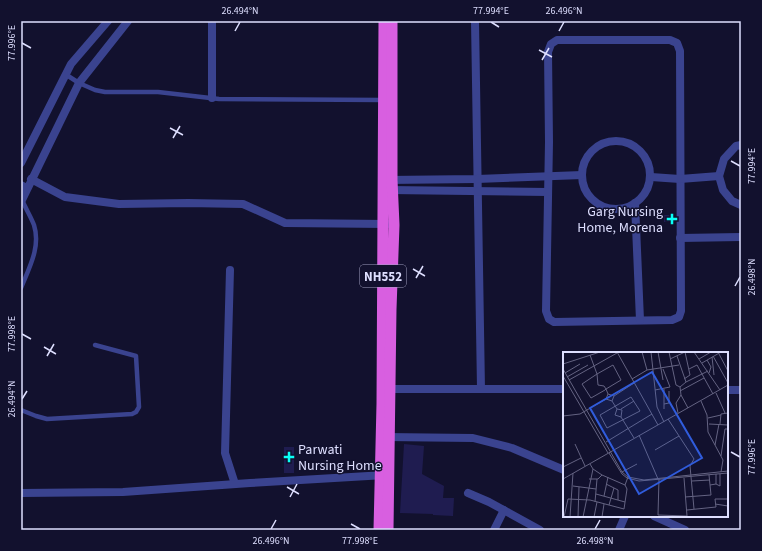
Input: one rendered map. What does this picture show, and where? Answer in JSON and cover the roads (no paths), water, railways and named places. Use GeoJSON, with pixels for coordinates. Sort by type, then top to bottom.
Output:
{"type":"FeatureCollection","features":[{"type":"Feature","properties":{"kind":"highway","name":"NH552"},"geometry":{"type":"LineString","coordinates":[[384,21],[383,100],[388,185]]}},
{"type":"Feature","properties":{"kind":"highway","name":"NH552"},"geometry":{"type":"LineString","coordinates":[[388,530],[385,475],[388,185],[392,21]]}},
{"type":"Feature","properties":{"kind":"highway","name":"NH552"},"geometry":{"type":"LineString","coordinates":[[379,530],[385,475]]}},
{"type":"Feature","properties":{"kind":"street"},"geometry":{"type":"LineString","coordinates":[[21,163],[71,64],[108,21]]}},
{"type":"Feature","properties":{"kind":"street"},"geometry":{"type":"LineString","coordinates":[[21,201],[24,186],[31,180],[79,83],[128,21]]}},
{"type":"Feature","properties":{"kind":"street"},"geometry":{"type":"LineString","coordinates":[[212,21],[212,98]]}},
{"type":"Feature","properties":{"kind":"street"},"geometry":{"type":"LineString","coordinates":[[475,21],[480,389]]}},
{"type":"Feature","properties":{"kind":"street"},"geometry":{"type":"LineString","coordinates":[[557,40],[670,40],[677,43],[680,51],[681,311],[679,318],[672,320],[554,322],[549,319],[546,311],[548,176],[548,52],[551,44],[557,40]]}},
{"type":"Feature","properties":{"kind":"street"},"geometry":{"type":"LineString","coordinates":[[618,141],[635,146],[647,160],[650,178],[646,192],[636,203],[623,209],[608,208],[595,202],[586,190],[582,175],[587,158],[591,153],[600,145],[618,141]]}},
{"type":"Feature","properties":{"kind":"street"},"geometry":{"type":"LineString","coordinates":[[722,190],[719,176],[724,159],[736,146],[741,145]]}},
{"type":"Feature","properties":{"kind":"street"},"geometry":{"type":"LineString","coordinates":[[388,185],[478,179],[582,175]]}},
{"type":"Feature","properties":{"kind":"street"},"geometry":{"type":"LineString","coordinates":[[650,178],[680,179],[719,176]]}},
{"type":"Feature","properties":{"kind":"street"},"geometry":{"type":"LineString","coordinates":[[707,177],[732,201],[741,205]]}},
{"type":"Feature","properties":{"kind":"street"},"geometry":{"type":"LineString","coordinates":[[31,180],[65,197],[119,204],[188,202],[243,204],[285,223],[388,225]]}},
{"type":"Feature","properties":{"kind":"street"},"geometry":{"type":"LineString","coordinates":[[388,185],[478,191],[548,192]]}},
{"type":"Feature","properties":{"kind":"street"},"geometry":{"type":"LineString","coordinates":[[635,203],[640,320]]}},
{"type":"Feature","properties":{"kind":"street"},"geometry":{"type":"LineString","coordinates":[[680,238],[741,236]]}},
{"type":"Feature","properties":{"kind":"street"},"geometry":{"type":"LineString","coordinates":[[230,270],[226,453],[235,484]]}},
{"type":"Feature","properties":{"kind":"street"},"geometry":{"type":"LineString","coordinates":[[386,389],[563,389]]}},
{"type":"Feature","properties":{"kind":"street"},"geometry":{"type":"LineString","coordinates":[[728,390],[741,390]]}},
{"type":"Feature","properties":{"kind":"street"},"geometry":{"type":"LineString","coordinates":[[386,437],[473,438],[512,448],[563,470]]}},
{"type":"Feature","properties":{"kind":"street"},"geometry":{"type":"LineString","coordinates":[[21,493],[123,492],[385,475]]}},
{"type":"Feature","properties":{"kind":"street"},"geometry":{"type":"LineString","coordinates":[[468,493],[504,510],[540,530]]}},
{"type":"Feature","properties":{"kind":"street"},"geometry":{"type":"LineString","coordinates":[[494,530],[504,510]]}},
{"type":"Feature","properties":{"kind":"street"},"geometry":{"type":"LineString","coordinates":[[619,530],[625,517]]}},
{"type":"Feature","properties":{"kind":"street"},"geometry":{"type":"LineString","coordinates":[[656,517],[685,530]]}},
{"type":"Feature","properties":{"kind":"lane"},"geometry":{"type":"LineString","coordinates":[[65,74],[79,83],[101,91],[158,92],[212,98],[383,100]]}},
{"type":"Feature","properties":{"kind":"lane"},"geometry":{"type":"LineString","coordinates":[[21,201],[32,218],[36,233],[35,252],[21,288]]}},
{"type":"Feature","properties":{"kind":"lane"},"geometry":{"type":"LineString","coordinates":[[21,410],[48,419],[132,414],[136,412],[139,407],[136,356],[95,345]]}},
{"type":"Feature","properties":{"kind":"place","name":"Garg Nursing Home, Morena"},"geometry":{"type":"Point","coordinates":[672,219]}},
{"type":"Feature","properties":{"kind":"place","name":"Parwati Nursing Home"},"geometry":{"type":"Point","coordinates":[289,457]}}]}
